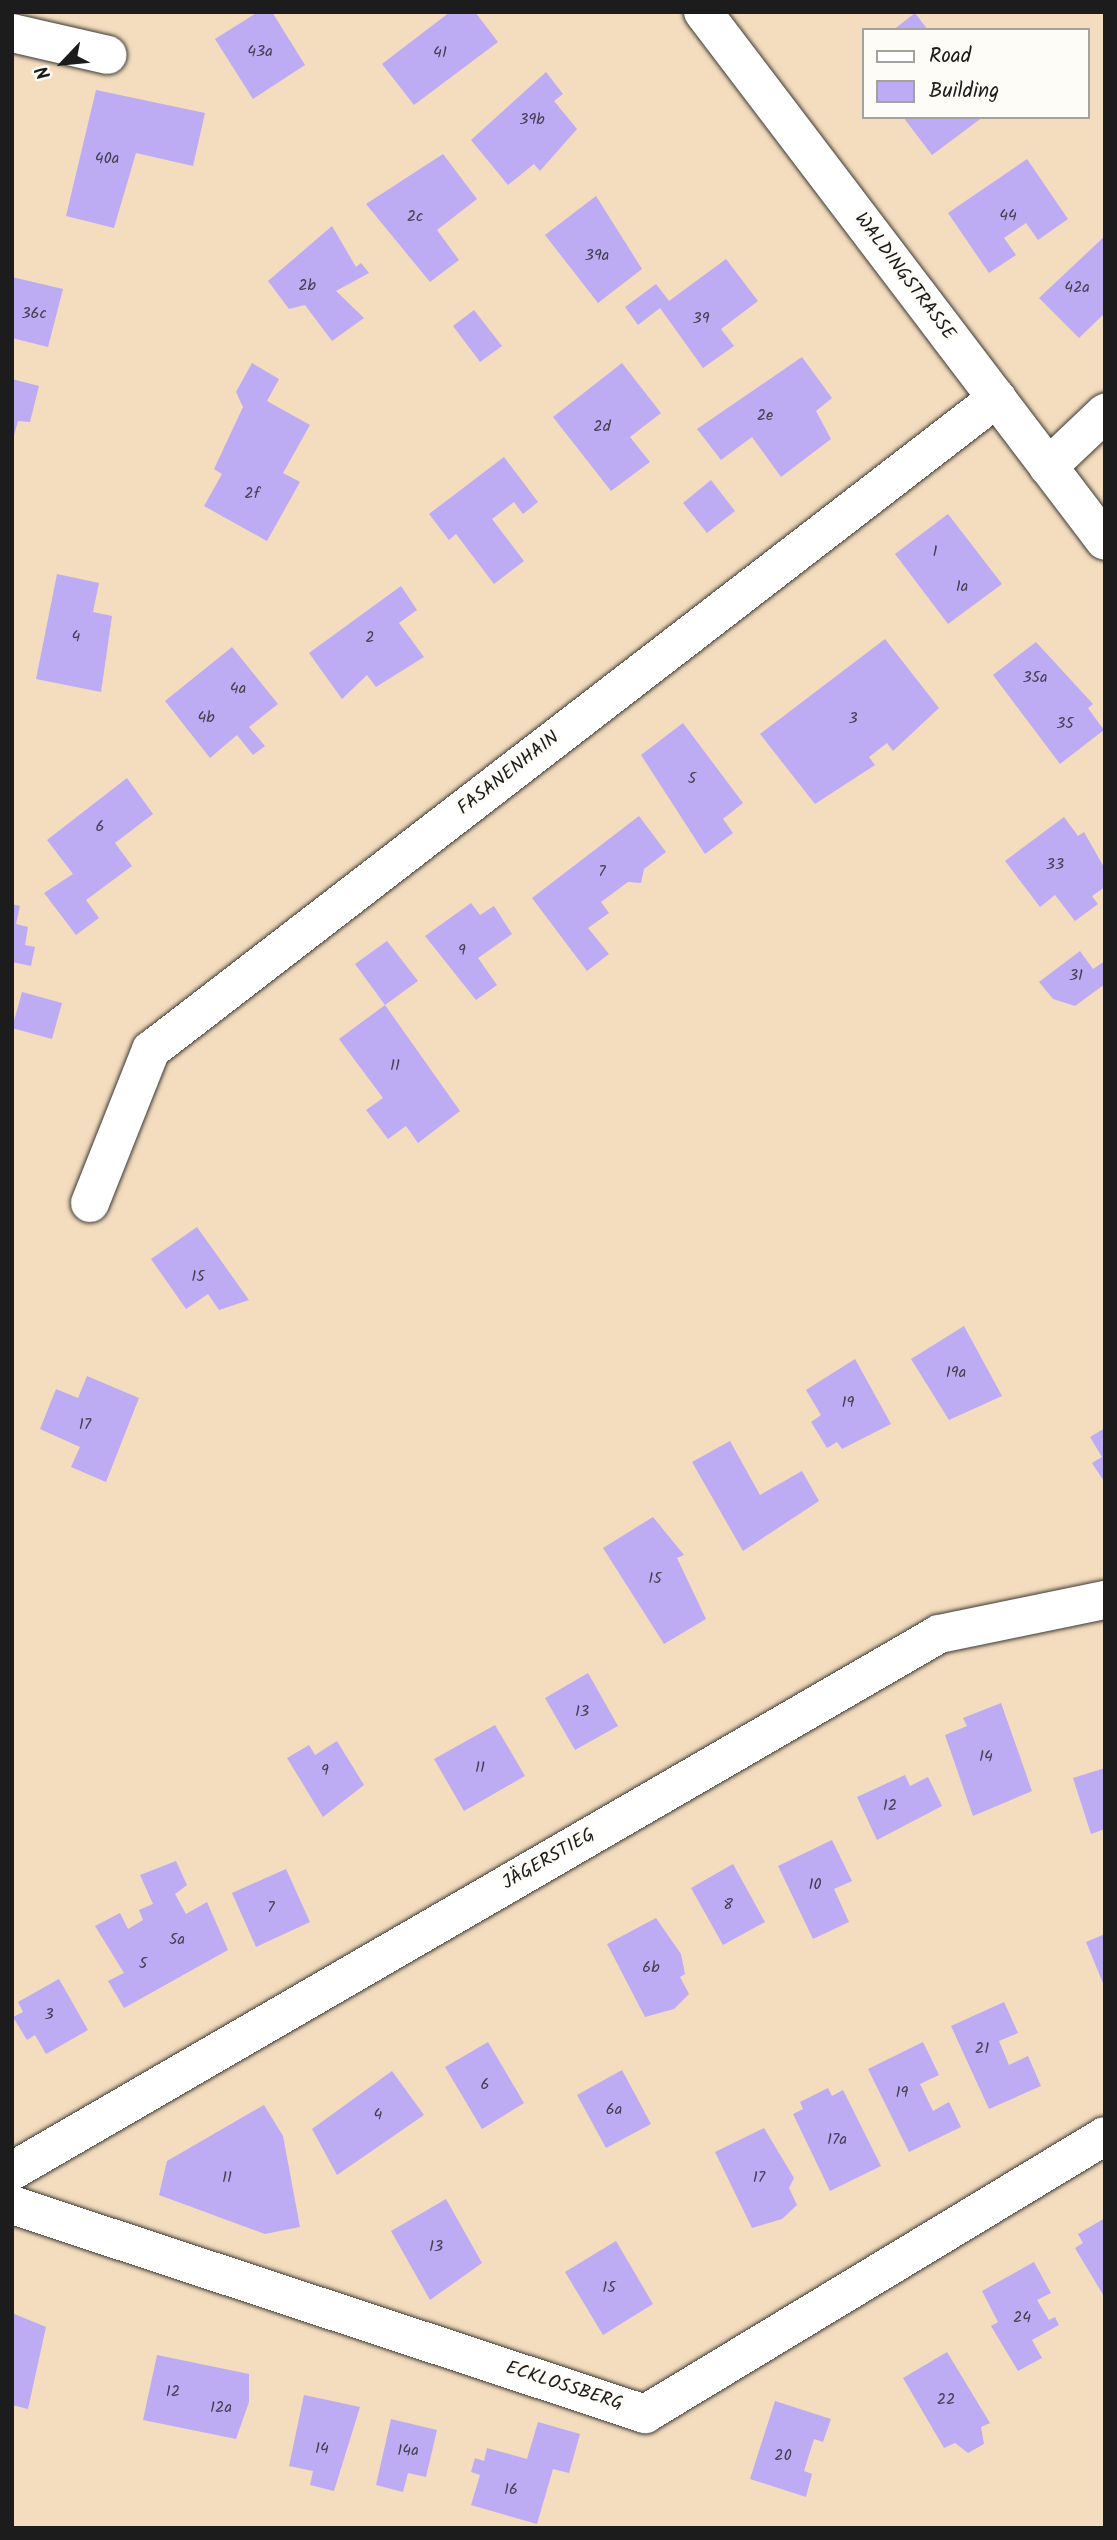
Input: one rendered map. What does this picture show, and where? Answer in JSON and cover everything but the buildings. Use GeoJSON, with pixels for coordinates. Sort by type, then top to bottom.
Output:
{"type":"FeatureCollection","features":[{"type":"Feature","properties":{"kind":"street","name":"WALDINGSTRASSE"},"geometry":{"type":"LineString","coordinates":[[704,12],[1105,541]]}},
{"type":"Feature","properties":{"kind":"street"},"geometry":{"type":"LineString","coordinates":[[12,33],[107,55]]}},
{"type":"Feature","properties":{"kind":"street","name":"FASANENHAIN"},"geometry":{"type":"LineString","coordinates":[[90,1203],[151,1050],[996,398]]}},
{"type":"Feature","properties":{"kind":"street"},"geometry":{"type":"LineString","coordinates":[[1048,467],[1105,413]]}},
{"type":"Feature","properties":{"kind":"street","name":"JÄGERSTIEG"},"geometry":{"type":"LineString","coordinates":[[12,2171],[939,1634],[1105,1600]]}},
{"type":"Feature","properties":{"kind":"street","name":"ECKLOSSBERG"},"geometry":{"type":"LineString","coordinates":[[12,2205],[645,2414],[1105,2136]]}}]}
